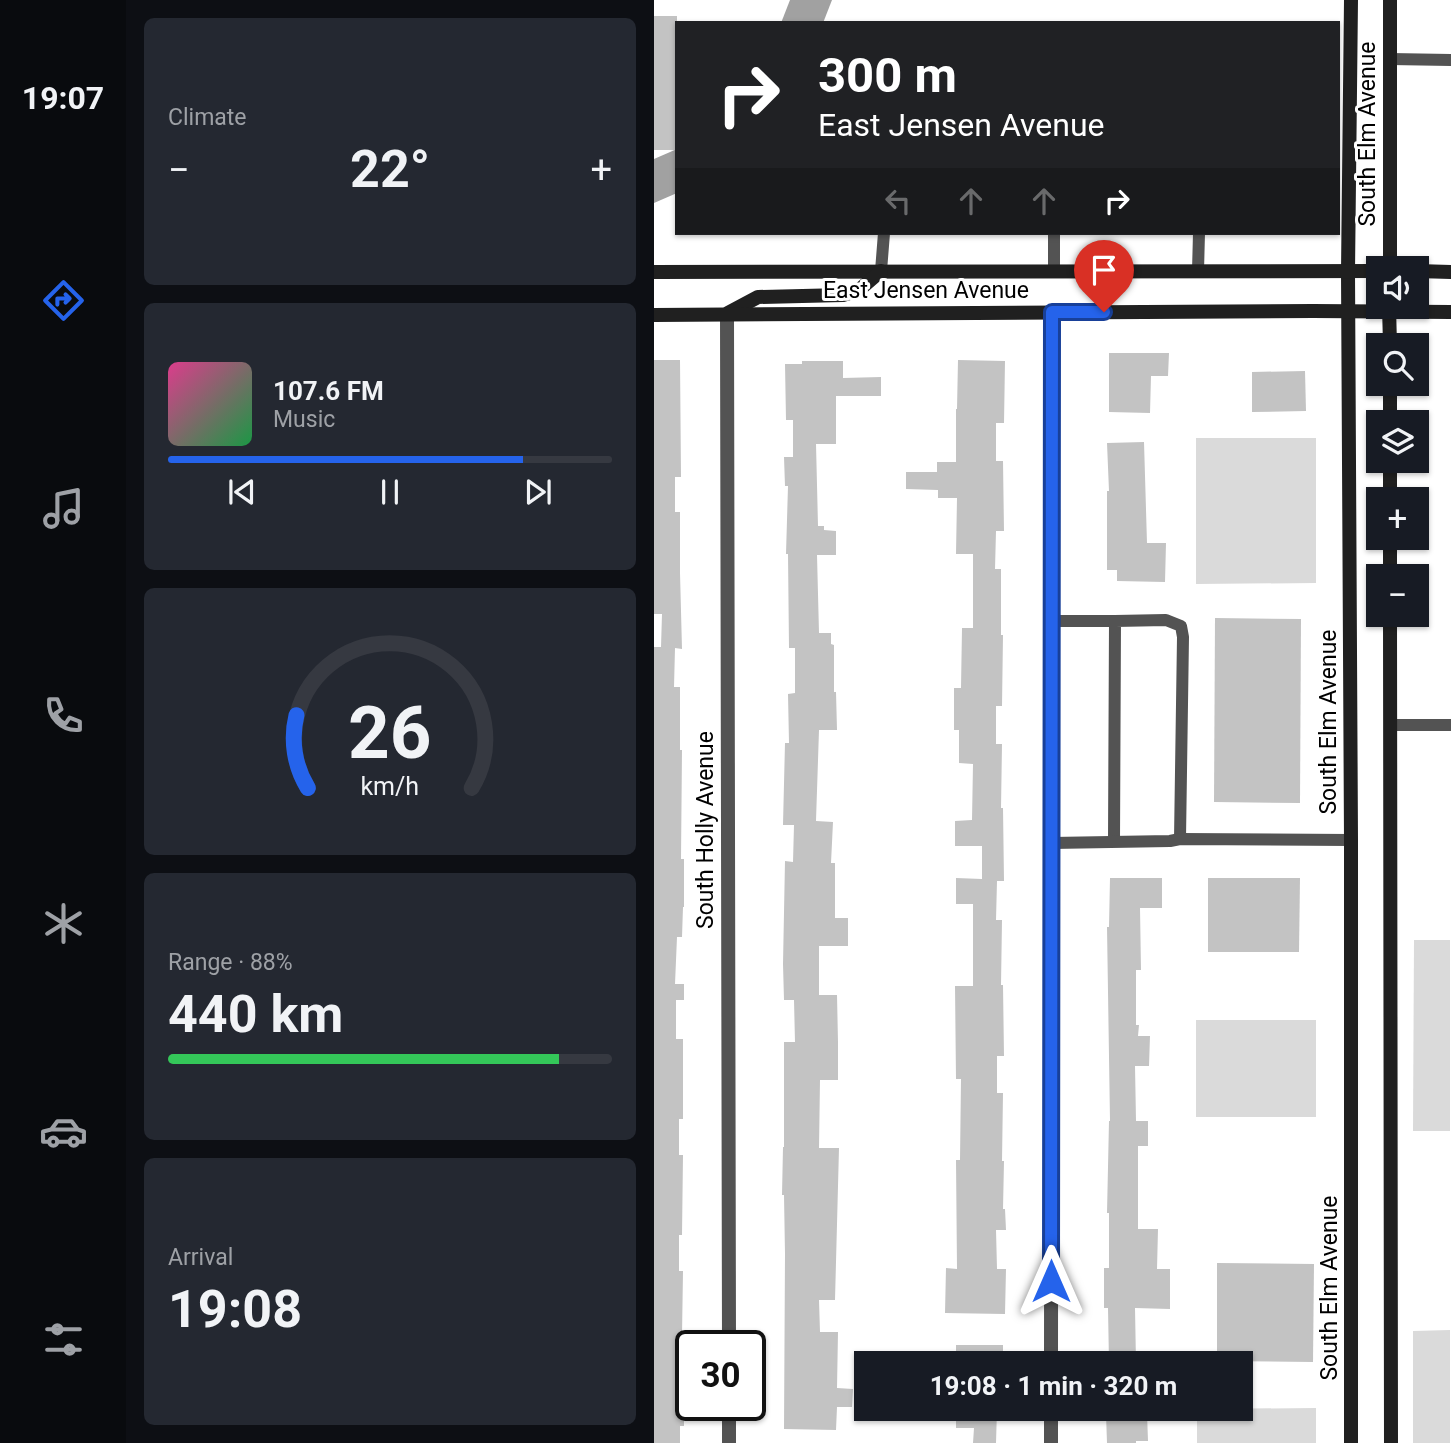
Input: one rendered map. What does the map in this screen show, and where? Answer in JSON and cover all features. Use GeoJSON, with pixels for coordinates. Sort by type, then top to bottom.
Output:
{"type":"FeatureCollection","features":[{"type":"Feature","properties":{"kind":"main road","name":"South Elm Avenue"},"geometry":{"type":"LineString","coordinates":[[1351,0],[1345,107],[1352,840],[1352,1443]]}},
{"type":"Feature","properties":{"kind":"main road","name":"South Elm Avenue"},"geometry":{"type":"LineString","coordinates":[[1390,0],[1390,256]]}},
{"type":"Feature","properties":{"kind":"main road"},"geometry":{"type":"LineString","coordinates":[[727,314],[758,297],[842,295],[859,290],[882,271]]}},
{"type":"Feature","properties":{"kind":"main road","name":"East Jensen Avenue"},"geometry":{"type":"LineString","coordinates":[[654,272],[1366,271]]}},
{"type":"Feature","properties":{"kind":"main road"},"geometry":{"type":"LineString","coordinates":[[1429,271],[1450,272]]}},
{"type":"Feature","properties":{"kind":"main road","name":"East Jensen Avenue"},"geometry":{"type":"LineString","coordinates":[[654,315],[1366,310]]}},
{"type":"Feature","properties":{"kind":"main road","name":"East Jensen Avenue"},"geometry":{"type":"LineString","coordinates":[[1429,311],[1450,312]]}},
{"type":"Feature","properties":{"kind":"main road"},"geometry":{"type":"LineString","coordinates":[[1390,627],[1391,1443]]}},
{"type":"Feature","properties":{"kind":"street"},"geometry":{"type":"LineString","coordinates":[[1051,1351],[1052,312]]}},
{"type":"Feature","properties":{"kind":"street","name":"South Holly Avenue"},"geometry":{"type":"LineString","coordinates":[[727,314],[729,1330]]}},
{"type":"Feature","properties":{"kind":"street"},"geometry":{"type":"LineString","coordinates":[[729,1421],[729,1443]]}},
{"type":"Feature","properties":{"kind":"street"},"geometry":{"type":"LineString","coordinates":[[1051,1421],[1051,1443]]}},
{"type":"Feature","properties":{"kind":"lane"},"geometry":{"type":"LineString","coordinates":[[1390,59],[1450,60]]}},
{"type":"Feature","properties":{"kind":"lane"},"geometry":{"type":"LineString","coordinates":[[882,271],[884,235]]}},
{"type":"Feature","properties":{"kind":"lane"},"geometry":{"type":"LineString","coordinates":[[1054,235],[1054,271]]}},
{"type":"Feature","properties":{"kind":"lane"},"geometry":{"type":"LineString","coordinates":[[1198,271],[1199,235]]}},
{"type":"Feature","properties":{"kind":"lane"},"geometry":{"type":"LineString","coordinates":[[1052,621],[1166,620],[1181,626],[1180,839]]}},
{"type":"Feature","properties":{"kind":"lane"},"geometry":{"type":"LineString","coordinates":[[1114,841],[1115,621]]}},
{"type":"Feature","properties":{"kind":"lane"},"geometry":{"type":"LineString","coordinates":[[1391,725],[1450,725]]}},
{"type":"Feature","properties":{"kind":"lane"},"geometry":{"type":"LineString","coordinates":[[1052,843],[1180,839],[1352,840]]}},
{"type":"Feature","properties":{"kind":"shaded area"},"geometry":{"type":"Polygon","coordinates":[[[790,0],[832,0],[824,21],[782,21],[790,0]]]}},
{"type":"Feature","properties":{"kind":"shaded area"},"geometry":{"type":"Polygon","coordinates":[[[675,150],[675,194],[654,203],[654,159],[675,150]]]}},
{"type":"Feature","properties":{"kind":"shaded area"},"geometry":{"type":"Polygon","coordinates":[[[1196,438],[1316,438],[1316,583],[1196,584],[1196,438]]]}},
{"type":"Feature","properties":{"kind":"shaded area"},"geometry":{"type":"Polygon","coordinates":[[[1414,940],[1450,940],[1450,1131],[1413,1131],[1414,940]]]}},
{"type":"Feature","properties":{"kind":"shaded area"},"geometry":{"type":"Polygon","coordinates":[[[1196,1020],[1316,1020],[1316,1117],[1196,1117],[1196,1020]]]}},
{"type":"Feature","properties":{"kind":"shaded area"},"geometry":{"type":"Polygon","coordinates":[[[1450,1330],[1450,1443],[1413,1443],[1413,1331],[1450,1330]]]}},
{"type":"Feature","properties":{"kind":"shaded area"},"geometry":{"type":"Polygon","coordinates":[[[1316,1408],[1316,1443],[1197,1443],[1197,1421],[1253,1421],[1253,1409],[1316,1408]]]}},
{"type":"Feature","properties":{"kind":"building"},"geometry":{"type":"Polygon","coordinates":[[[654,16],[677,16],[675,150],[654,150],[654,16]]]}},
{"type":"Feature","properties":{"kind":"building"},"geometry":{"type":"Polygon","coordinates":[[[1109,353],[1169,353],[1168,376],[1151,376],[1150,413],[1109,412],[1109,353]]]}},
{"type":"Feature","properties":{"kind":"building"},"geometry":{"type":"Polygon","coordinates":[[[654,360],[680,360],[681,477],[675,477],[675,512],[680,512],[682,649],[675,648],[674,687],[680,687],[681,859],[684,859],[682,937],[677,937],[675,984],[684,984],[684,1000],[676,1000],[676,1039],[683,1039],[683,1119],[679,1119],[679,1155],[683,1155],[682,1235],[679,1235],[679,1271],[683,1271],[682,1330],[675,1330],[675,1421],[684,1421],[684,1426],[680,1426],[680,1443],[654,1443],[654,647],[661,647],[662,614],[654,614],[654,360]]]}},
{"type":"Feature","properties":{"kind":"building"},"geometry":{"type":"Polygon","coordinates":[[[958,360],[1005,361],[1004,423],[996,423],[996,461],[1003,461],[1004,531],[996,531],[995,569],[1001,569],[1003,635],[1002,706],[996,706],[996,744],[1002,744],[1004,881],[997,881],[996,920],[1002,920],[1004,1056],[997,1056],[997,1093],[1003,1093],[1003,1209],[1006,1230],[996,1230],[997,1269],[1006,1269],[1005,1314],[945,1313],[946,1268],[957,1269],[956,1160],[960,1160],[961,1079],[956,1079],[955,986],[973,986],[973,904],[956,904],[956,878],[982,879],[982,846],[955,846],[955,821],[972,820],[973,764],[959,763],[959,730],[954,730],[954,688],[961,688],[962,628],[973,628],[973,554],[956,554],[957,498],[938,498],[938,490],[906,489],[906,472],[937,472],[937,462],[956,462],[958,360]]]}},
{"type":"Feature","properties":{"kind":"building"},"geometry":{"type":"Polygon","coordinates":[[[802,361],[843,361],[843,378],[881,377],[881,396],[836,396],[836,444],[816,444],[818,526],[824,526],[824,530],[836,531],[836,555],[817,555],[819,633],[831,633],[831,644],[834,645],[837,730],[819,730],[816,821],[833,822],[831,863],[835,863],[835,918],[848,918],[848,946],[819,946],[819,995],[837,995],[838,1080],[820,1080],[819,1148],[839,1148],[835,1300],[819,1300],[820,1332],[838,1332],[837,1388],[853,1389],[852,1407],[837,1407],[836,1430],[784,1429],[784,1042],[795,1042],[794,1000],[784,1000],[783,964],[785,861],[793,862],[794,825],[783,825],[785,743],[789,743],[788,694],[795,693],[795,648],[789,648],[786,554],[788,486],[785,486],[784,457],[793,457],[793,420],[786,420],[785,364],[802,364],[802,361]]]}},
{"type":"Feature","properties":{"kind":"building"},"geometry":{"type":"Polygon","coordinates":[[[1305,371],[1306,411],[1252,412],[1252,372],[1305,371]]]}},
{"type":"Feature","properties":{"kind":"building"},"geometry":{"type":"Polygon","coordinates":[[[1144,442],[1147,543],[1166,543],[1165,582],[1117,581],[1117,570],[1107,570],[1107,443],[1144,442]]]}},
{"type":"Feature","properties":{"kind":"building"},"geometry":{"type":"Polygon","coordinates":[[[1215,618],[1301,619],[1300,803],[1214,802],[1215,618]]]}},
{"type":"Feature","properties":{"kind":"building"},"geometry":{"type":"Polygon","coordinates":[[[1110,878],[1162,878],[1162,908],[1140,908],[1141,970],[1136,970],[1136,1025],[1139,1025],[1138,1036],[1150,1036],[1149,1066],[1135,1066],[1136,1121],[1148,1121],[1148,1146],[1138,1146],[1138,1229],[1158,1229],[1157,1269],[1170,1269],[1170,1309],[1135,1308],[1136,1351],[1109,1351],[1108,1308],[1104,1308],[1104,1268],[1109,1268],[1110,878]]]}},
{"type":"Feature","properties":{"kind":"building"},"geometry":{"type":"Polygon","coordinates":[[[1208,878],[1300,878],[1299,952],[1208,952],[1208,878]]]}},
{"type":"Feature","properties":{"kind":"building"},"geometry":{"type":"Polygon","coordinates":[[[1217,1263],[1314,1264],[1313,1362],[1253,1361],[1253,1351],[1217,1351],[1217,1263]]]}},
{"type":"Feature","properties":{"kind":"building"},"geometry":{"type":"Polygon","coordinates":[[[956,1345],[1003,1345],[1003,1351],[956,1351],[956,1345]]]}},
{"type":"Feature","properties":{"kind":"building"},"geometry":{"type":"Polygon","coordinates":[[[956,1421],[997,1421],[996,1443],[973,1443],[974,1428],[956,1428],[956,1421]]]}},
{"type":"Feature","properties":{"kind":"building"},"geometry":{"type":"Polygon","coordinates":[[[1106,1421],[1147,1421],[1148,1441],[1107,1443],[1106,1421]]]}},
{"type":"Feature","properties":{"kind":"route"},"geometry":{"type":"LineString","coordinates":[[1051,1281],[1052,312],[1104,312]]}}]}
